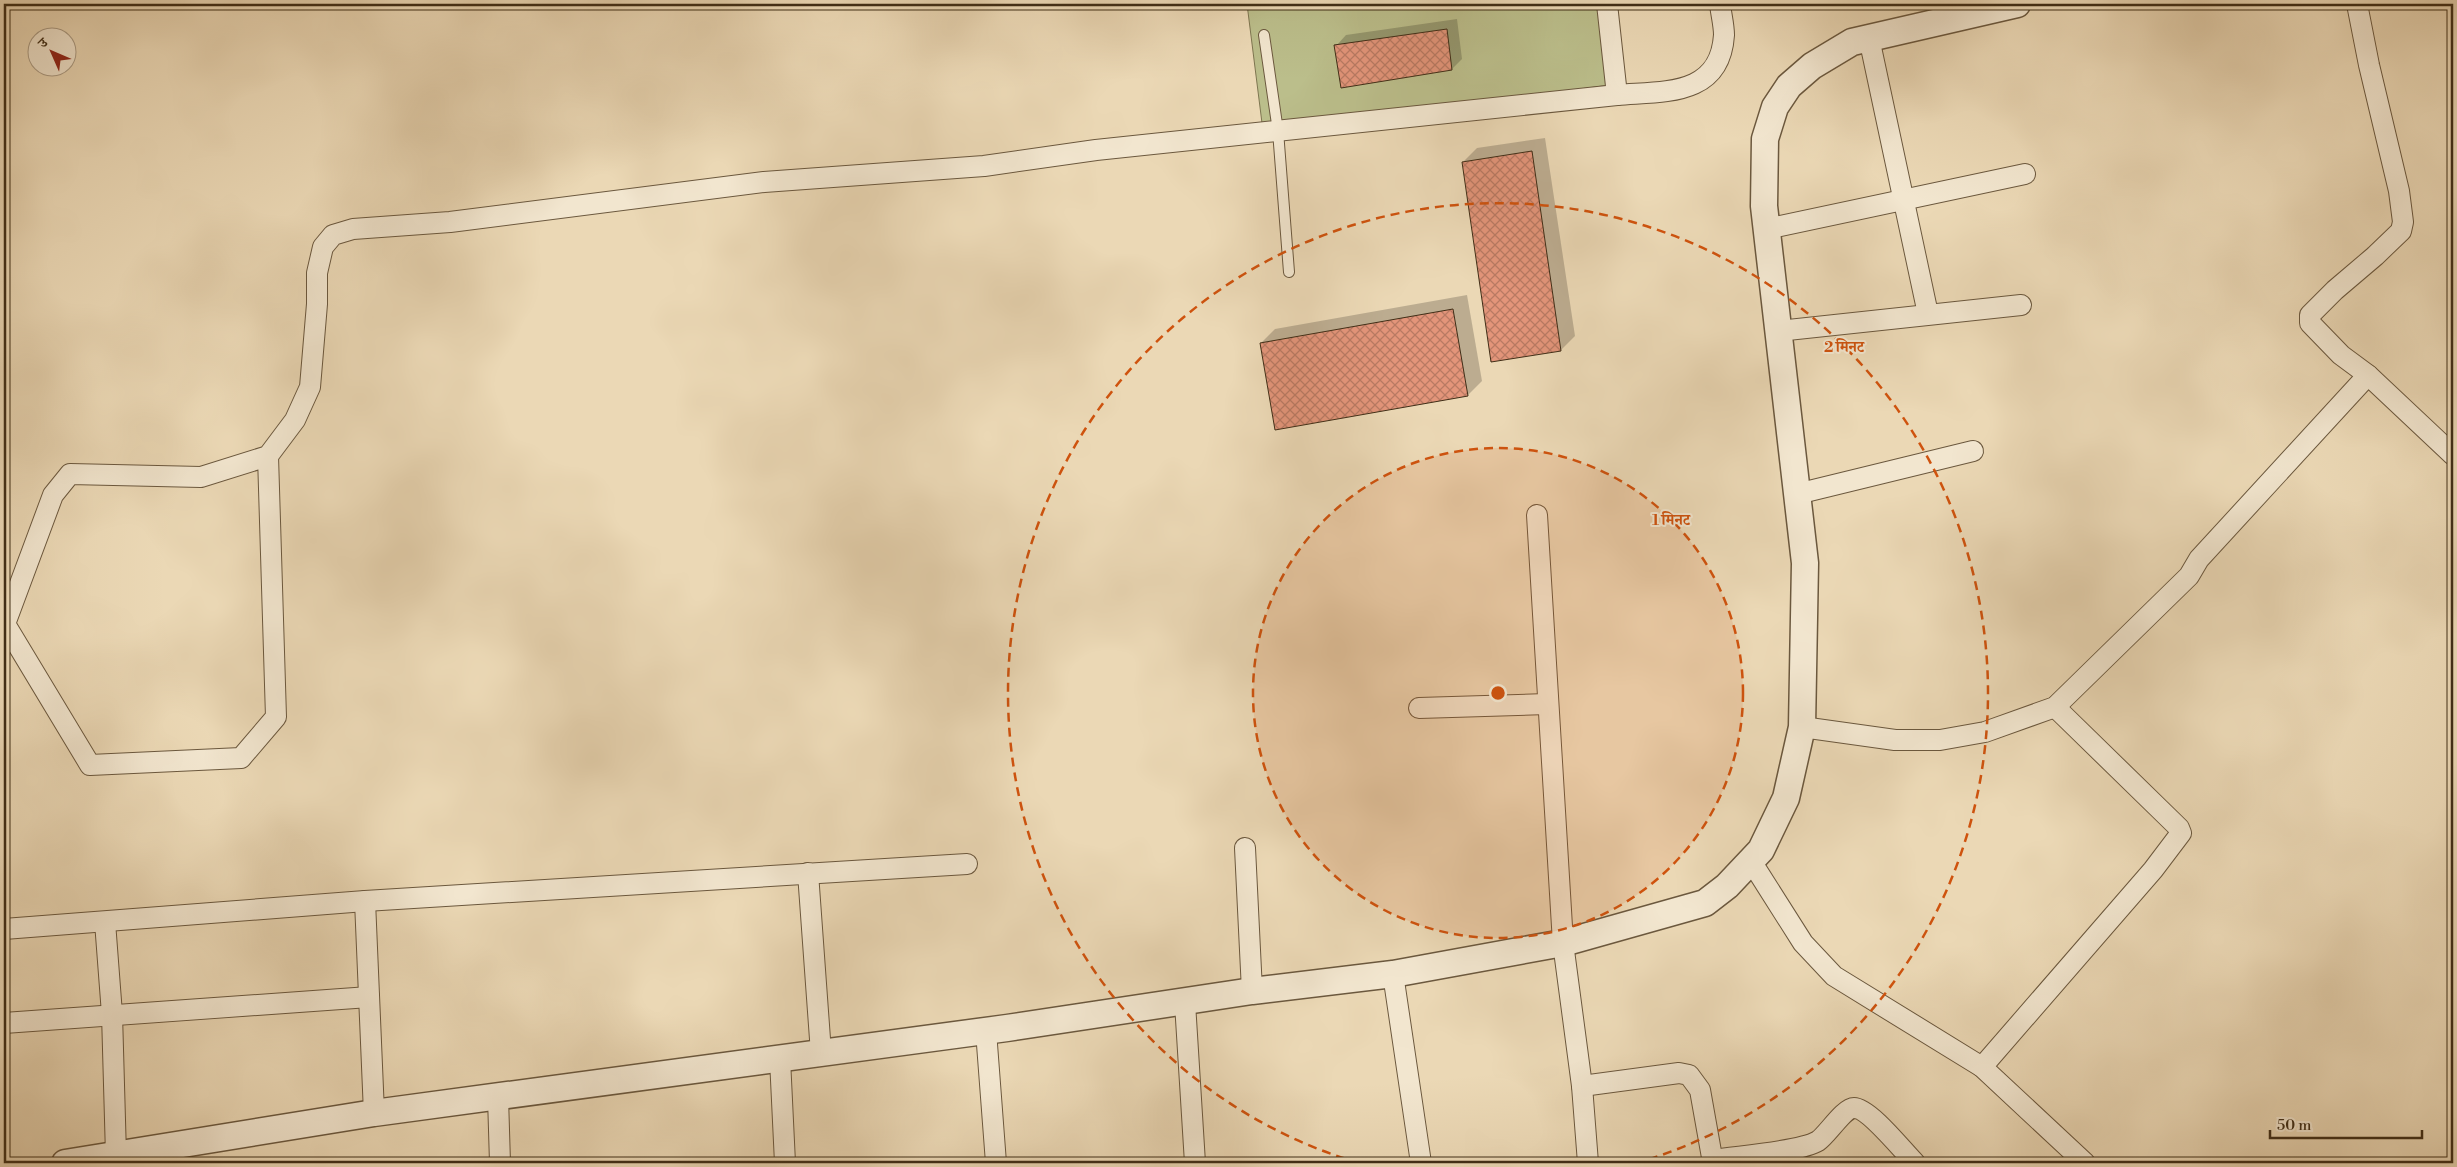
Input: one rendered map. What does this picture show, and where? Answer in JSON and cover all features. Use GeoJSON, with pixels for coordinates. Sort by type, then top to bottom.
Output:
{"type":"FeatureCollection","features":[{"type":"Feature","properties":{"kind":"street"},"geometry":{"type":"LineString","coordinates":[[1607,4],[1617,94]]}},
{"type":"Feature","properties":{"kind":"street"},"geometry":{"type":"LineString","coordinates":[[268,456],[276,717],[241,758],[90,765],[5,624],[52,495],[70,474],[201,477],[268,456],[295,420],[310,387],[317,304],[317,272],[323,247],[333,235],[346,231],[450,222],[764,182],[984,166],[1096,150],[1278,130],[1617,94],[1681,90],[1709,75],[1719,61],[1724,34],[1720,4]]}},
{"type":"Feature","properties":{"kind":"street"},"geometry":{"type":"LineString","coordinates":[[65,1163],[116,1155],[169,1154],[374,1113],[986,1031],[1185,1003],[1252,991],[1393,974],[1563,943],[1705,903],[1727,886],[1761,850],[1786,798],[1802,727],[1805,563],[1764,206],[1765,139],[1775,107],[1789,86],[1812,66],[1852,42],[2017,4]]}},
{"type":"Feature","properties":{"kind":"street"},"geometry":{"type":"LineString","coordinates":[[2357,4],[2398,191],[2403,222],[2401,231],[2310,314],[2310,323],[2341,355],[2368,375],[2453,455]]}},
{"type":"Feature","properties":{"kind":"street"},"geometry":{"type":"LineString","coordinates":[[1869,38],[1928,314]]}},
{"type":"Feature","properties":{"kind":"street"},"geometry":{"type":"LineString","coordinates":[[1766,229],[1903,202],[2025,174]]}},
{"type":"Feature","properties":{"kind":"street"},"geometry":{"type":"LineString","coordinates":[[1778,331],[2022,305]]}},
{"type":"Feature","properties":{"kind":"street"},"geometry":{"type":"LineString","coordinates":[[1802,727],[1895,740],[1940,740],[1985,732],[2055,708],[2189,576],[2199,559],[2368,375]]}},
{"type":"Feature","properties":{"kind":"street"},"geometry":{"type":"LineString","coordinates":[[1797,494],[1973,451]]}},
{"type":"Feature","properties":{"kind":"street"},"geometry":{"type":"LineString","coordinates":[[1537,515],[1563,943],[1582,1086],[1588,1163]]}},
{"type":"Feature","properties":{"kind":"street"},"geometry":{"type":"LineString","coordinates":[[1419,708],[1547,704]]}},
{"type":"Feature","properties":{"kind":"street"},"geometry":{"type":"LineString","coordinates":[[1982,1067],[2153,870],[2181,833],[2172,821],[2055,708]]}},
{"type":"Feature","properties":{"kind":"street"},"geometry":{"type":"LineString","coordinates":[[1245,848],[1252,991]]}},
{"type":"Feature","properties":{"kind":"street"},"geometry":{"type":"LineString","coordinates":[[1751,861],[1803,943],[1834,976],[1982,1067],[2085,1163]]}},
{"type":"Feature","properties":{"kind":"street"},"geometry":{"type":"LineString","coordinates":[[4,929],[365,901],[808,872],[967,864]]}},
{"type":"Feature","properties":{"kind":"street"},"geometry":{"type":"LineString","coordinates":[[808,872],[821,1053]]}},
{"type":"Feature","properties":{"kind":"street"},"geometry":{"type":"LineString","coordinates":[[365,901],[374,1113]]}},
{"type":"Feature","properties":{"kind":"street"},"geometry":{"type":"LineString","coordinates":[[105,922],[112,1014],[116,1155]]}},
{"type":"Feature","properties":{"kind":"street"},"geometry":{"type":"LineString","coordinates":[[1393,974],[1421,1163]]}},
{"type":"Feature","properties":{"kind":"street"},"geometry":{"type":"LineString","coordinates":[[4,1023],[369,997]]}},
{"type":"Feature","properties":{"kind":"street"},"geometry":{"type":"LineString","coordinates":[[1185,1003],[1195,1163]]}},
{"type":"Feature","properties":{"kind":"street"},"geometry":{"type":"LineString","coordinates":[[986,1031],[996,1163]]}},
{"type":"Feature","properties":{"kind":"street"},"geometry":{"type":"LineString","coordinates":[[780,1059],[785,1163]]}},
{"type":"Feature","properties":{"kind":"street"},"geometry":{"type":"LineString","coordinates":[[1582,1086],[1679,1073],[1689,1075],[1700,1090],[1713,1161],[1808,1145],[1824,1136],[1848,1110],[1855,1108],[1862,1110],[1876,1122],[1915,1163]]}},
{"type":"Feature","properties":{"kind":"street"},"geometry":{"type":"LineString","coordinates":[[498,1097],[500,1163]]}},
{"type":"Feature","properties":{"kind":"lane"},"geometry":{"type":"LineString","coordinates":[[1264,35],[1278,130],[1289,272]]}},
{"type":"Feature","properties":{"kind":"green space"},"geometry":{"type":"Polygon","coordinates":[[[1247,4],[1615,4],[1625,83],[1263,131],[1247,4]]]}},
{"type":"Feature","properties":{"kind":"building"},"geometry":{"type":"Polygon","coordinates":[[[1447,29],[1452,70],[1341,88],[1334,45],[1447,29]]]}},
{"type":"Feature","properties":{"kind":"building"},"geometry":{"type":"Polygon","coordinates":[[[1532,151],[1561,351],[1491,362],[1462,162],[1532,151]]]}},
{"type":"Feature","properties":{"kind":"building"},"geometry":{"type":"Polygon","coordinates":[[[1453,309],[1468,396],[1275,430],[1260,343],[1453,309]]]}}]}
